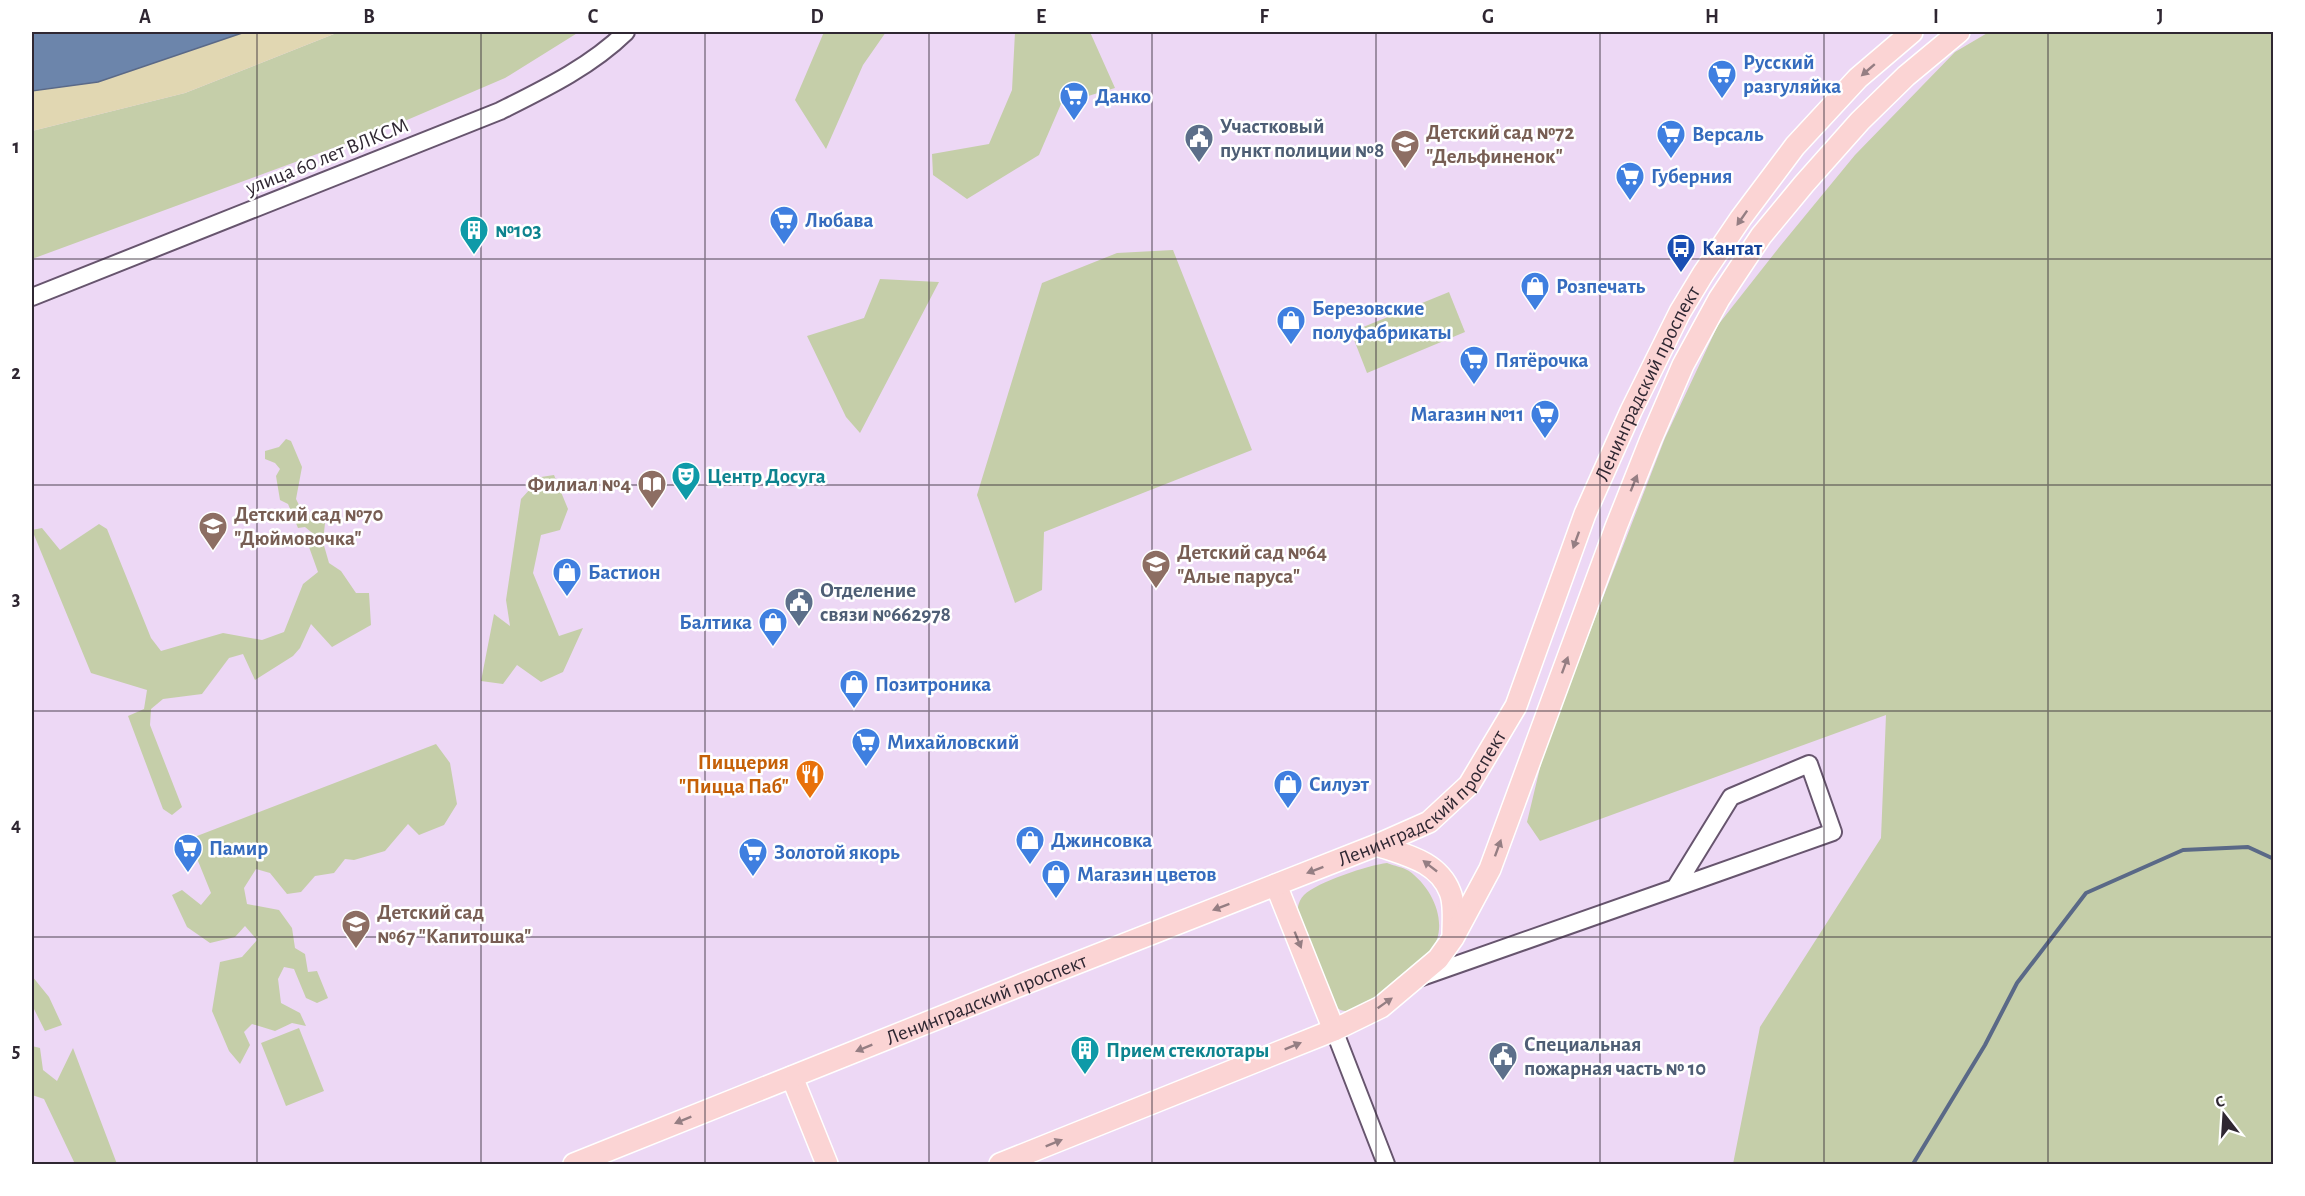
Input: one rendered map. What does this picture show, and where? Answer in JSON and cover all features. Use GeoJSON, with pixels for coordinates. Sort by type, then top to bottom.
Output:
{"type":"FeatureCollection","features":[{"type":"Feature","properties":{"kind":"main road","name":"Ленинградский проспект"},"geometry":{"type":"LineString","coordinates":[[574,1164],[1377,845],[1429,822],[1469,785],[1516,706],[1585,514],[1631,411],[1680,312],[1702,274],[1795,146],[1858,78],[1912,32]]}},
{"type":"Feature","properties":{"kind":"main road","name":"Ленинградский проспект"},"geometry":{"type":"LineString","coordinates":[[1000,1164],[1334,1030],[1381,1007],[1438,959],[1453,938],[1490,869],[1616,526],[1683,365],[1700,332],[1750,251],[1804,183],[1860,121],[1906,76],[1959,32]]}},
{"type":"Feature","properties":{"kind":"main road"},"geometry":{"type":"LineString","coordinates":[[1377,845],[1423,861],[1438,873],[1451,892],[1453,938]]}},
{"type":"Feature","properties":{"kind":"main road"},"geometry":{"type":"LineString","coordinates":[[1276,885],[1334,1030]]}},
{"type":"Feature","properties":{"kind":"main road"},"geometry":{"type":"LineString","coordinates":[[792,1077],[827,1164]]}},
{"type":"Feature","properties":{"kind":"street","name":"улица 60 лет ВЛКСМ"},"geometry":{"type":"LineString","coordinates":[[32,297],[500,111],[565,78],[626,32]]}},
{"type":"Feature","properties":{"kind":"street"},"geometry":{"type":"LineString","coordinates":[[1416,979],[1675,888],[1833,832],[1809,764],[1731,797],[1675,888]]}},
{"type":"Feature","properties":{"kind":"street"},"geometry":{"type":"LineString","coordinates":[[1334,1030],[1386,1164]]}},
{"type":"Feature","properties":{"kind":"green space"},"geometry":{"type":"Polygon","coordinates":[[[339,32],[579,32],[505,78],[393,126],[32,259],[32,131],[185,93],[339,32]]]}},
{"type":"Feature","properties":{"kind":"green space"},"geometry":{"type":"Polygon","coordinates":[[[824,32],[886,32],[863,65],[826,149],[795,100],[824,32]]]}},
{"type":"Feature","properties":{"kind":"green space"},"geometry":{"type":"Polygon","coordinates":[[[1015,32],[1090,32],[1115,88],[1061,104],[1039,155],[967,199],[933,175],[932,154],[989,144],[1012,90],[1015,32]]]}},
{"type":"Feature","properties":{"kind":"green space"},"geometry":{"type":"Polygon","coordinates":[[[1989,32],[2273,32],[2273,1164],[1733,1164],[1760,1027],[1881,838],[1886,715],[1540,841],[1527,822],[1545,747],[1665,438],[1718,325],[1855,155],[1955,52],[1989,32]]]}},
{"type":"Feature","properties":{"kind":"green space"},"geometry":{"type":"Polygon","coordinates":[[[1173,250],[1252,450],[1044,532],[1042,590],[1015,603],[977,495],[1042,283],[1117,253],[1173,250]]]}},
{"type":"Feature","properties":{"kind":"green space"},"geometry":{"type":"Polygon","coordinates":[[[880,279],[939,282],[860,433],[846,417],[807,336],[864,318],[880,279]]]}},
{"type":"Feature","properties":{"kind":"green space"},"geometry":{"type":"Polygon","coordinates":[[[1449,292],[1465,332],[1367,373],[1351,332],[1449,292]]]}},
{"type":"Feature","properties":{"kind":"green space"},"geometry":{"type":"Polygon","coordinates":[[[286,439],[291,441],[302,467],[296,499],[304,515],[309,514],[313,522],[325,523],[323,542],[329,563],[341,571],[356,593],[369,593],[371,625],[332,647],[311,624],[300,648],[293,656],[255,680],[243,654],[229,658],[202,694],[163,699],[151,709],[150,725],[182,807],[172,815],[163,809],[128,716],[144,709],[147,690],[91,673],[32,530],[42,528],[60,550],[99,524],[107,529],[151,638],[161,651],[223,633],[262,640],[284,632],[303,584],[318,572],[309,547],[316,536],[305,527],[298,528],[288,504],[280,500],[276,476],[280,469],[275,463],[265,459],[265,451],[279,447],[286,439]]]}},
{"type":"Feature","properties":{"kind":"green space"},"geometry":{"type":"Polygon","coordinates":[[[554,475],[568,509],[560,530],[541,535],[533,573],[559,636],[583,628],[563,672],[541,682],[517,665],[503,684],[481,681],[494,614],[510,626],[506,600],[521,499],[541,477],[554,475]]]}},
{"type":"Feature","properties":{"kind":"green space"},"geometry":{"type":"Polygon","coordinates":[[[436,744],[450,763],[457,804],[444,825],[419,835],[408,824],[385,851],[354,860],[345,859],[334,873],[315,876],[301,892],[287,894],[270,873],[256,869],[244,888],[247,904],[279,910],[292,928],[295,948],[305,954],[308,972],[317,971],[328,998],[317,1003],[306,998],[294,969],[284,967],[278,979],[281,1003],[300,1013],[306,1026],[292,1023],[275,1031],[252,1024],[244,1032],[250,1045],[240,1064],[229,1051],[212,1011],[220,962],[242,957],[257,940],[245,926],[235,937],[210,943],[187,927],[172,895],[182,890],[201,905],[211,893],[196,856],[187,852],[184,841],[436,744]]]}},
{"type":"Feature","properties":{"kind":"green space"},"geometry":{"type":"Polygon","coordinates":[[[1387,863],[1409,871],[1418,878],[1432,897],[1439,919],[1436,941],[1425,958],[1393,986],[1358,1008],[1343,1011],[1333,1005],[1297,921],[1299,904],[1304,895],[1320,885],[1356,871],[1387,863]]]}},
{"type":"Feature","properties":{"kind":"green space"},"geometry":{"type":"Polygon","coordinates":[[[32,976],[49,997],[62,1025],[45,1031],[32,1005],[32,976]]]}},
{"type":"Feature","properties":{"kind":"green space"},"geometry":{"type":"Polygon","coordinates":[[[299,1028],[324,1091],[286,1106],[261,1043],[299,1028]]]}},
{"type":"Feature","properties":{"kind":"green space"},"geometry":{"type":"Polygon","coordinates":[[[32,1046],[40,1048],[43,1070],[57,1081],[73,1048],[117,1164],[75,1164],[44,1099],[32,1095],[32,1046]]]}},
{"type":"Feature","properties":{"kind":"sand"},"geometry":{"type":"Polygon","coordinates":[[[245,32],[339,32],[185,93],[32,131],[32,91],[98,82],[245,32]]]}},
{"type":"Feature","properties":{"kind":"water"},"geometry":{"type":"Polygon","coordinates":[[[32,32],[245,32],[98,82],[32,91],[32,32]]]}},
{"type":"Feature","properties":{"kind":"waterway"},"geometry":{"type":"LineString","coordinates":[[1913,1164],[1985,1045],[2017,983],[2086,893],[2183,850],[2248,847],[2274,859]]}},
{"type":"Feature","properties":{"kind":"place","name":"Русский разгуляйка"},"geometry":{"type":"Point","coordinates":[1722,100]}},
{"type":"Feature","properties":{"kind":"place","name":"Данко"},"geometry":{"type":"Point","coordinates":[1074,122]}},
{"type":"Feature","properties":{"kind":"place","name":"Версаль"},"geometry":{"type":"Point","coordinates":[1671,160]}},
{"type":"Feature","properties":{"kind":"place","name":"Участковый пункт полиции №8"},"geometry":{"type":"Point","coordinates":[1199,164]}},
{"type":"Feature","properties":{"kind":"place","name":"Детский сад №72 \"Дельфиненок\""},"geometry":{"type":"Point","coordinates":[1405,170]}},
{"type":"Feature","properties":{"kind":"place","name":"Губерния"},"geometry":{"type":"Point","coordinates":[1630,202]}},
{"type":"Feature","properties":{"kind":"place","name":"Любава"},"geometry":{"type":"Point","coordinates":[784,246]}},
{"type":"Feature","properties":{"kind":"place","name":"№103"},"geometry":{"type":"Point","coordinates":[474,256]}},
{"type":"Feature","properties":{"kind":"place","name":"Кантат"},"geometry":{"type":"Point","coordinates":[1681,274]}},
{"type":"Feature","properties":{"kind":"place","name":"Розпечать"},"geometry":{"type":"Point","coordinates":[1535,312]}},
{"type":"Feature","properties":{"kind":"place","name":"Березовские полуфабрикаты"},"geometry":{"type":"Point","coordinates":[1291,346]}},
{"type":"Feature","properties":{"kind":"place","name":"Пятёрочка"},"geometry":{"type":"Point","coordinates":[1474,386]}},
{"type":"Feature","properties":{"kind":"place","name":"Магазин №11"},"geometry":{"type":"Point","coordinates":[1545,440]}},
{"type":"Feature","properties":{"kind":"place","name":"Центр Досуга"},"geometry":{"type":"Point","coordinates":[686,502]}},
{"type":"Feature","properties":{"kind":"place","name":"Филиал №4"},"geometry":{"type":"Point","coordinates":[652,510]}},
{"type":"Feature","properties":{"kind":"place","name":"Детский сад №70 \"Дюймовочка\""},"geometry":{"type":"Point","coordinates":[213,552]}},
{"type":"Feature","properties":{"kind":"place","name":"Детский сад №64 \"Алые паруса\""},"geometry":{"type":"Point","coordinates":[1156,590]}},
{"type":"Feature","properties":{"kind":"place","name":"Бастион"},"geometry":{"type":"Point","coordinates":[567,598]}},
{"type":"Feature","properties":{"kind":"place","name":"Отделение связи №662978"},"geometry":{"type":"Point","coordinates":[799,628]}},
{"type":"Feature","properties":{"kind":"place","name":"Балтика"},"geometry":{"type":"Point","coordinates":[773,648]}},
{"type":"Feature","properties":{"kind":"place","name":"Позитроника"},"geometry":{"type":"Point","coordinates":[854,710]}},
{"type":"Feature","properties":{"kind":"place","name":"Михайловский"},"geometry":{"type":"Point","coordinates":[866,768]}},
{"type":"Feature","properties":{"kind":"place","name":"Пиццерия \"Пицца Паб\""},"geometry":{"type":"Point","coordinates":[810,800]}},
{"type":"Feature","properties":{"kind":"place","name":"Силуэт"},"geometry":{"type":"Point","coordinates":[1288,810]}},
{"type":"Feature","properties":{"kind":"place","name":"Джинсовка"},"geometry":{"type":"Point","coordinates":[1030,866]}},
{"type":"Feature","properties":{"kind":"place","name":"Памир"},"geometry":{"type":"Point","coordinates":[188,874]}},
{"type":"Feature","properties":{"kind":"place","name":"Золотой якорь"},"geometry":{"type":"Point","coordinates":[753,878]}},
{"type":"Feature","properties":{"kind":"place","name":"Магазин цветов"},"geometry":{"type":"Point","coordinates":[1056,900]}},
{"type":"Feature","properties":{"kind":"place","name":"Детский сад №67 \"Капитошка\""},"geometry":{"type":"Point","coordinates":[356,950]}},
{"type":"Feature","properties":{"kind":"place","name":"Прием стеклотары"},"geometry":{"type":"Point","coordinates":[1085,1076]}},
{"type":"Feature","properties":{"kind":"place","name":"Специальная пожарная часть № 10"},"geometry":{"type":"Point","coordinates":[1503,1082]}}]}
